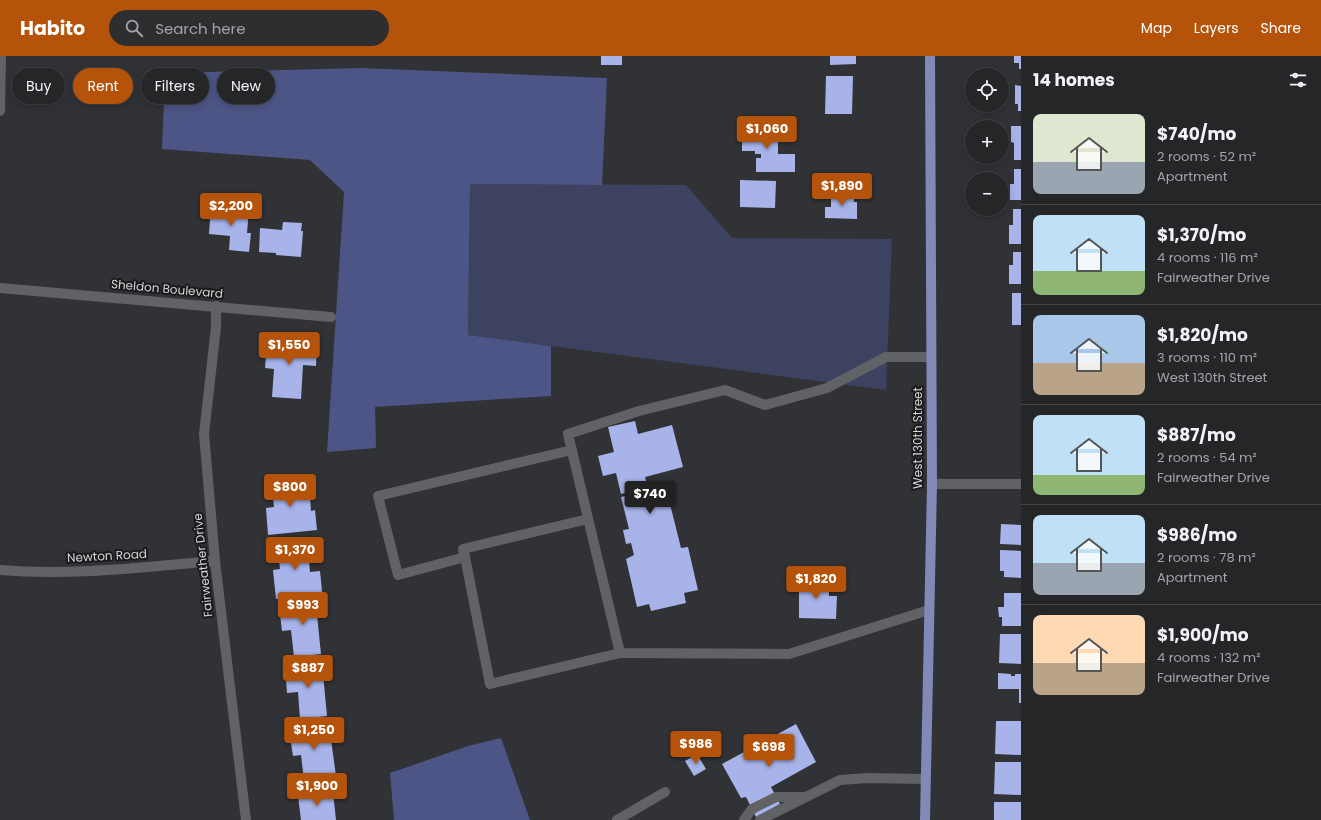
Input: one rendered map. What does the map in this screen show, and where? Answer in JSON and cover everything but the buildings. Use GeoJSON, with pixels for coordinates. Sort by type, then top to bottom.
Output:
{"type":"FeatureCollection","features":[{"type":"Feature","properties":{"kind":"main road","name":"West 130th Street"},"geometry":{"type":"LineString","coordinates":[[925,820],[932,484],[930,56]]}},
{"type":"Feature","properties":{"kind":"street"},"geometry":{"type":"LineString","coordinates":[[0,111],[1,56]]}},
{"type":"Feature","properties":{"kind":"street","name":"Sheldon Boulevard"},"geometry":{"type":"LineString","coordinates":[[0,288],[331,316]]}},
{"type":"Feature","properties":{"kind":"street","name":"Fairweather Drive"},"geometry":{"type":"LineString","coordinates":[[216,306],[216,327],[204,434],[215,561],[246,820]]}},
{"type":"Feature","properties":{"kind":"street"},"geometry":{"type":"LineString","coordinates":[[620,653],[568,434],[639,411],[725,390],[765,405],[827,388],[886,357],[931,357]]}},
{"type":"Feature","properties":{"kind":"street"},"geometry":{"type":"LineString","coordinates":[[465,557],[398,575],[378,496],[572,450]]}},
{"type":"Feature","properties":{"kind":"street"},"geometry":{"type":"LineString","coordinates":[[932,484],[1021,484]]}},
{"type":"Feature","properties":{"kind":"street"},"geometry":{"type":"LineString","coordinates":[[588,519],[463,549],[490,684],[620,653],[789,654],[929,610]]}},
{"type":"Feature","properties":{"kind":"street","name":"Newton Road"},"geometry":{"type":"LineString","coordinates":[[0,570],[87,572],[215,561]]}},
{"type":"Feature","properties":{"kind":"street"},"geometry":{"type":"LineString","coordinates":[[760,820],[840,780],[867,778],[925,779]]}},
{"type":"Feature","properties":{"kind":"street"},"geometry":{"type":"LineString","coordinates":[[617,820],[665,792]]}},
{"type":"Feature","properties":{"kind":"street"},"geometry":{"type":"LineString","coordinates":[[744,820],[752,809],[776,797],[807,797]]}},
{"type":"Feature","properties":{"kind":"shaded area"},"geometry":{"type":"Polygon","coordinates":[[[361,68],[607,78],[602,185],[470,184],[468,335],[551,346],[551,396],[375,407],[376,448],[327,452],[344,192],[310,160],[162,149],[164,104],[209,104],[209,72],[217,72],[217,104],[275,104],[275,70],[361,68]]]}},
{"type":"Feature","properties":{"kind":"shaded area"},"geometry":{"type":"Polygon","coordinates":[[[470,184],[686,185],[732,238],[892,239],[886,390],[468,335],[470,184]]]}},
{"type":"Feature","properties":{"kind":"shaded area"},"geometry":{"type":"Polygon","coordinates":[[[501,738],[530,820],[394,820],[390,773],[468,746],[501,738]]]}}]}
